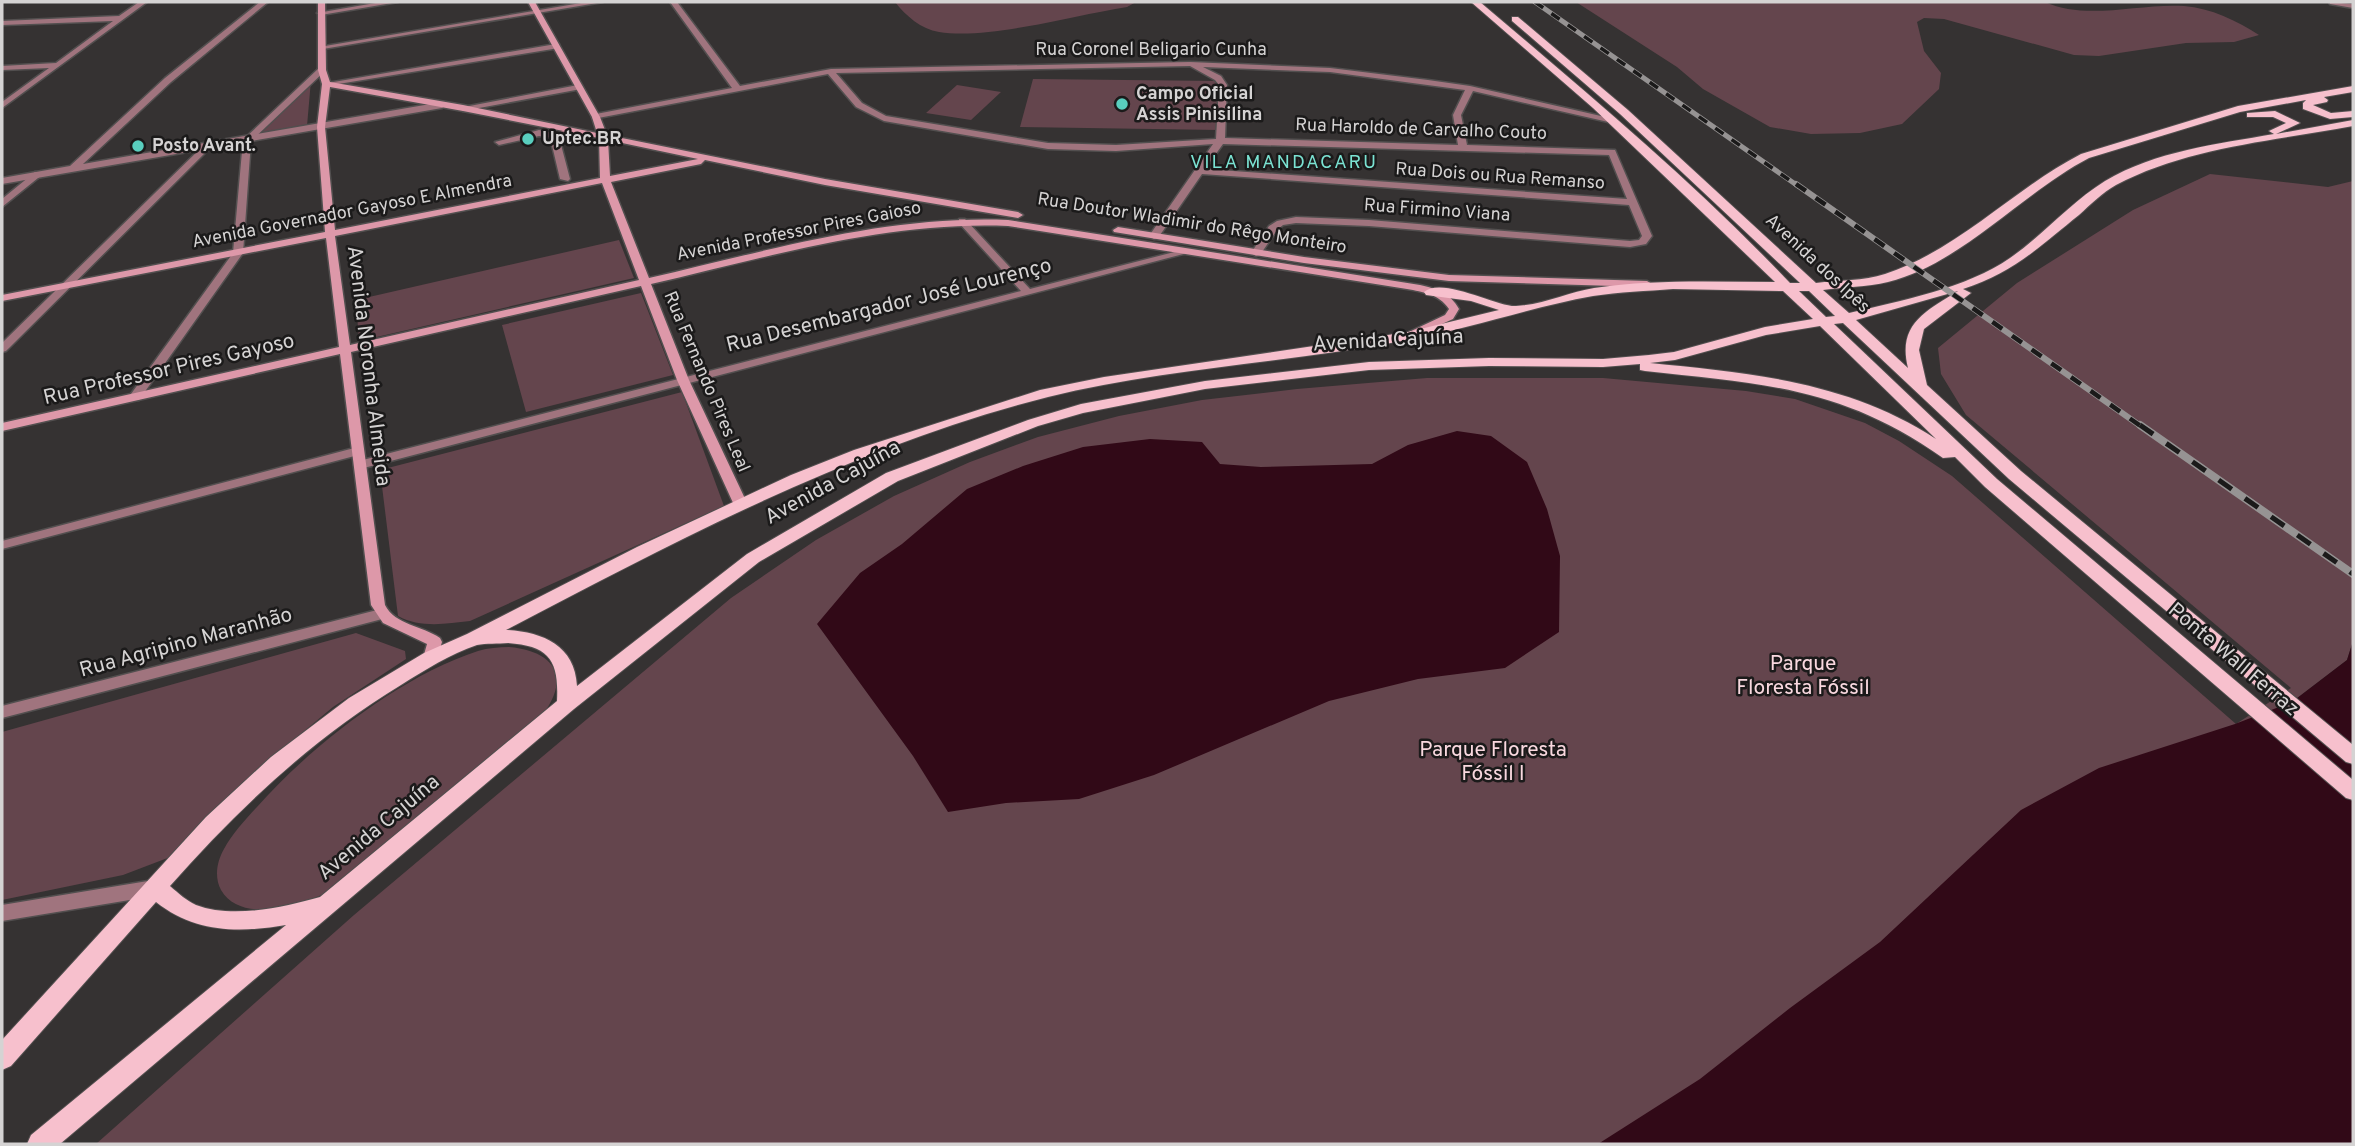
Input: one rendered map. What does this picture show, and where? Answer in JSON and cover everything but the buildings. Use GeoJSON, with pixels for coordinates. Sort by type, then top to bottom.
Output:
{"type":"FeatureCollection","features":[{"type":"Feature","properties":{"kind":"main road","name":"Avenida dos Ipês"},"geometry":{"type":"LineString","coordinates":[[1475,2],[1614,122],[1756,254],[1991,483],[2082,563]]}},
{"type":"Feature","properties":{"kind":"main road","name":"Avenida dos Ipês"},"geometry":{"type":"LineString","coordinates":[[1493,2],[1594,85],[2015,475],[2111,558]]}},
{"type":"Feature","properties":{"kind":"main road","name":"Avenida Noronha Almeida"},"geometry":{"type":"LineString","coordinates":[[321,7],[322,70],[326,84],[321,127],[330,233],[381,614]]}},
{"type":"Feature","properties":{"kind":"main road","name":"Rua Fernando Pires Leal"},"geometry":{"type":"LineString","coordinates":[[535,7],[596,117],[603,137],[605,179],[683,380],[741,505]]}},
{"type":"Feature","properties":{"kind":"main road","name":"Rua Doutor Wladimir do Rêgo Monteiro"},"geometry":{"type":"LineString","coordinates":[[326,84],[463,108],[710,160],[988,210],[1256,253],[1272,260],[1449,278],[1673,285]]}},
{"type":"Feature","properties":{"kind":"main road"},"geometry":{"type":"LineString","coordinates":[[2353,91],[2306,104],[2308,108],[2323,115],[2353,113]]}},
{"type":"Feature","properties":{"kind":"main road"},"geometry":{"type":"LineString","coordinates":[[2191,125],[2261,103],[2353,91]]}},
{"type":"Feature","properties":{"kind":"main road"},"geometry":{"type":"LineString","coordinates":[[1926,393],[1911,360],[1911,340],[1917,326],[1926,317],[2014,261],[2093,196],[2118,179],[2151,164],[2237,142],[2295,123],[2281,115],[2266,113],[2191,125]]}},
{"type":"Feature","properties":{"kind":"main road"},"geometry":{"type":"LineString","coordinates":[[2237,142],[2353,123]]}},
{"type":"Feature","properties":{"kind":"main road","name":"Avenida Cajuína"},"geometry":{"type":"LineString","coordinates":[[2,1058],[213,823],[278,763],[356,703],[431,657],[474,639],[643,551],[860,453],[1045,393],[1175,369],[1408,336],[1594,292],[1673,285],[1815,287],[1868,282],[1900,274],[1946,252],[2062,168],[2111,146],[2191,125]]}},
{"type":"Feature","properties":{"kind":"main road","name":"Avenida Governador Gayoso E Almendra"},"geometry":{"type":"LineString","coordinates":[[2,298],[710,160]]}},
{"type":"Feature","properties":{"kind":"main road","name":"Avenida Professor Pires Gaioso"},"geometry":{"type":"LineString","coordinates":[[344,351],[868,232],[907,225],[962,221],[1008,223],[1186,252],[1272,260],[1431,292]]}},
{"type":"Feature","properties":{"kind":"main road","name":"Avenida Cajuína"},"geometry":{"type":"LineString","coordinates":[[40,1144],[567,704],[752,558],[892,477],[1033,423],[1149,395],[1290,374],[1422,363],[1603,363],[1675,356],[1765,331],[1847,318],[1937,295],[1988,277]]}},
{"type":"Feature","properties":{"kind":"main road"},"geometry":{"type":"LineString","coordinates":[[1787,287],[1847,318]]}},
{"type":"Feature","properties":{"kind":"main road"},"geometry":{"type":"LineString","coordinates":[[1431,292],[1473,297],[1514,311]]}},
{"type":"Feature","properties":{"kind":"main road"},"geometry":{"type":"LineString","coordinates":[[1408,336],[1452,313],[1451,302],[1431,292]]}},
{"type":"Feature","properties":{"kind":"main road","name":"Rua Professor Pires Gayoso"},"geometry":{"type":"LineString","coordinates":[[2,427],[344,351]]}},
{"type":"Feature","properties":{"kind":"main road"},"geometry":{"type":"LineString","coordinates":[[1603,363],[1741,377],[1800,387],[1841,398],[1904,425],[1991,483]]}},
{"type":"Feature","properties":{"kind":"main road","name":"Ponte Wall Ferraz"},"geometry":{"type":"LineString","coordinates":[[2111,558],[2353,756]]}},
{"type":"Feature","properties":{"kind":"main road","name":"Ponte Wall Ferraz"},"geometry":{"type":"LineString","coordinates":[[2082,563],[2353,792]]}},
{"type":"Feature","properties":{"kind":"main road"},"geometry":{"type":"LineString","coordinates":[[381,614],[390,623],[430,637],[435,642],[431,657]]}},
{"type":"Feature","properties":{"kind":"main road"},"geometry":{"type":"LineString","coordinates":[[474,639],[526,637],[550,647],[560,658],[567,674],[567,704]]}},
{"type":"Feature","properties":{"kind":"main road"},"geometry":{"type":"LineString","coordinates":[[155,888],[187,912],[231,919],[277,917],[329,904]]}},
{"type":"Feature","properties":{"kind":"street"},"geometry":{"type":"LineString","coordinates":[[2,106],[143,2]]}},
{"type":"Feature","properties":{"kind":"street"},"geometry":{"type":"LineString","coordinates":[[73,169],[168,80],[264,2]]}},
{"type":"Feature","properties":{"kind":"street"},"geometry":{"type":"LineString","coordinates":[[321,7],[394,2]]}},
{"type":"Feature","properties":{"kind":"street"},"geometry":{"type":"LineString","coordinates":[[323,47],[535,7],[599,2]]}},
{"type":"Feature","properties":{"kind":"street"},"geometry":{"type":"LineString","coordinates":[[673,2],[738,90]]}},
{"type":"Feature","properties":{"kind":"street"},"geometry":{"type":"LineString","coordinates":[[2333,2],[2353,6]]}},
{"type":"Feature","properties":{"kind":"street"},"geometry":{"type":"LineString","coordinates":[[2,23],[121,18]]}},
{"type":"Feature","properties":{"kind":"street"},"geometry":{"type":"LineString","coordinates":[[326,84],[556,46]]}},
{"type":"Feature","properties":{"kind":"street"},"geometry":{"type":"LineString","coordinates":[[1154,236],[1220,141],[1223,85],[1218,78],[1190,64]]}},
{"type":"Feature","properties":{"kind":"street","name":"Rua Coronel Beligario Cunha"},"geometry":{"type":"LineString","coordinates":[[596,117],[831,71],[1190,64],[1330,70],[1470,88],[1614,122]]}},
{"type":"Feature","properties":{"kind":"street"},"geometry":{"type":"LineString","coordinates":[[2,68],[57,65]]}},
{"type":"Feature","properties":{"kind":"street"},"geometry":{"type":"LineString","coordinates":[[135,397],[238,253],[247,140],[322,70]]}},
{"type":"Feature","properties":{"kind":"street","name":"Rua Haroldo de Carvalho Couto"},"geometry":{"type":"LineString","coordinates":[[831,71],[846,92],[873,114],[923,127],[1025,144],[1073,148],[1145,147],[1220,141],[1612,152],[1632,202]]}},
{"type":"Feature","properties":{"kind":"street"},"geometry":{"type":"LineString","coordinates":[[463,108],[578,87]]}},
{"type":"Feature","properties":{"kind":"street"},"geometry":{"type":"LineString","coordinates":[[1463,147],[1457,115],[1470,88]]}},
{"type":"Feature","properties":{"kind":"street"},"geometry":{"type":"LineString","coordinates":[[2,181],[442,105]]}},
{"type":"Feature","properties":{"kind":"street"},"geometry":{"type":"LineString","coordinates":[[565,179],[555,141],[567,129]]}},
{"type":"Feature","properties":{"kind":"street"},"geometry":{"type":"LineString","coordinates":[[499,142],[539,133],[558,137]]}},
{"type":"Feature","properties":{"kind":"street"},"geometry":{"type":"LineString","coordinates":[[2,349],[208,146]]}},
{"type":"Feature","properties":{"kind":"street","name":"Rua Dois ou Rua Remanso"},"geometry":{"type":"LineString","coordinates":[[1198,171],[1632,202]]}},
{"type":"Feature","properties":{"kind":"street"},"geometry":{"type":"LineString","coordinates":[[2,204],[38,174]]}},
{"type":"Feature","properties":{"kind":"street","name":"Rua Firmino Viana"},"geometry":{"type":"LineString","coordinates":[[1256,253],[1273,228],[1280,223],[1296,220],[1369,223],[1630,244],[1642,242],[1647,236],[1632,202]]}},
{"type":"Feature","properties":{"kind":"street"},"geometry":{"type":"LineString","coordinates":[[962,221],[1028,293]]}},
{"type":"Feature","properties":{"kind":"street","name":"Rua Desembargador José Lourenço"},"geometry":{"type":"LineString","coordinates":[[2,545],[683,380],[1186,252]]}},
{"type":"Feature","properties":{"kind":"street","name":"Rua Agripino Maranhão"},"geometry":{"type":"LineString","coordinates":[[2,712],[381,614]]}},
{"type":"Feature","properties":{"kind":"street"},"geometry":{"type":"LineString","coordinates":[[2,912],[155,888]]}},
{"type":"Feature","properties":{"kind":"green space"},"geometry":{"type":"Polygon","coordinates":[[[895,2],[1136,2],[1127,7],[1007,30],[959,34],[939,32],[920,25],[895,2]]]}},
{"type":"Feature","properties":{"kind":"green space"},"geometry":{"type":"Polygon","coordinates":[[[1576,2],[2045,2],[2061,8],[2095,11],[2184,6],[2223,16],[2259,35],[2234,42],[2186,43],[2099,56],[2074,55],[1944,19],[1924,18],[1917,22],[1924,51],[1941,73],[1939,89],[1902,124],[1860,133],[1811,134],[1770,127],[1703,89],[1677,67],[1576,2]]]}},
{"type":"Feature","properties":{"kind":"green space","name":"Campo Oficial Assis Pinisilina"},"geometry":{"type":"Polygon","coordinates":[[[1033,79],[1219,81],[1219,130],[1020,127],[1033,79]]]}},
{"type":"Feature","properties":{"kind":"green space"},"geometry":{"type":"Polygon","coordinates":[[[311,80],[307,126],[259,134],[311,80]]]}},
{"type":"Feature","properties":{"kind":"green space"},"geometry":{"type":"Polygon","coordinates":[[[957,85],[1001,92],[971,120],[926,113],[957,85]]]}},
{"type":"Feature","properties":{"kind":"green space","name":"Parque Floresta Fóssil I"},"geometry":{"type":"Polygon","coordinates":[[[2210,174],[2328,187],[2353,181],[2353,641],[2347,660],[2292,702],[1617,1144],[96,1144],[354,915],[731,598],[816,540],[894,496],[970,462],[1038,437],[1119,416],[1202,400],[1427,378],[1603,378],[1746,391],[1795,399],[1865,423],[1899,441],[1952,476],[2236,724],[2291,688],[1966,415],[1941,374],[1938,348],[2017,283],[2133,210],[2210,174]]]}},
{"type":"Feature","properties":{"kind":"green space"},"geometry":{"type":"Polygon","coordinates":[[[619,240],[634,278],[359,341],[356,300],[619,240]]]}},
{"type":"Feature","properties":{"kind":"green space"},"geometry":{"type":"Polygon","coordinates":[[[641,293],[673,375],[526,412],[502,325],[641,293]]]}},
{"type":"Feature","properties":{"kind":"green space"},"geometry":{"type":"Polygon","coordinates":[[[682,392],[724,506],[470,621],[424,624],[398,616],[380,470],[682,392]]]}},
{"type":"Feature","properties":{"kind":"green space"},"geometry":{"type":"Polygon","coordinates":[[[356,633],[405,651],[406,659],[333,707],[284,748],[178,854],[123,875],[2,900],[2,732],[356,633]]]}},
{"type":"Feature","properties":{"kind":"green space"},"geometry":{"type":"Polygon","coordinates":[[[509,647],[537,654],[553,667],[556,687],[544,713],[334,889],[307,901],[275,909],[244,907],[231,901],[221,890],[217,874],[218,864],[231,838],[279,784],[330,738],[358,716],[418,677],[478,651],[509,647]]]}},
{"type":"Feature","properties":{"kind":"shaded area"},"geometry":{"type":"Polygon","coordinates":[[[1457,431],[1491,436],[1527,462],[1547,509],[1560,556],[1559,632],[1505,668],[1418,679],[1329,701],[1154,775],[1079,799],[1006,803],[948,812],[913,756],[817,624],[860,573],[902,544],[967,489],[1023,466],[1083,447],[1150,439],[1202,442],[1220,464],[1261,467],[1372,464],[1408,445],[1457,431]]]}},
{"type":"Feature","properties":{"kind":"shaded area"},"geometry":{"type":"Polygon","coordinates":[[[2353,641],[2353,1144],[1598,1144],[1700,1079],[1880,942],[2021,810],[2099,768],[2235,724],[2292,702],[2347,660],[2353,641]]]}},
{"type":"Feature","properties":{"kind":"railway"},"geometry":{"type":"LineString","coordinates":[[1535,2],[1798,186]]}},
{"type":"Feature","properties":{"kind":"railway"},"geometry":{"type":"LineString","coordinates":[[1796,184],[2142,427]]}},
{"type":"Feature","properties":{"kind":"railway"},"geometry":{"type":"LineString","coordinates":[[2140,425],[2353,574]]}},
{"type":"Feature","properties":{"kind":"place","name":"Campo Oficial Assis Pinisilina"},"geometry":{"type":"Point","coordinates":[1122,104]}},
{"type":"Feature","properties":{"kind":"place","name":"Uptec.BR"},"geometry":{"type":"Point","coordinates":[528,139]}},
{"type":"Feature","properties":{"kind":"place","name":"Posto Avant."},"geometry":{"type":"Point","coordinates":[138,146]}},
{"type":"Feature","properties":{"kind":"district","name":"VILA MANDACARU"},"geometry":{"type":"Point","coordinates":[1284,163]}},
{"type":"Feature","properties":{"kind":"park label","name":"Parque Floresta Fóssil"},"geometry":{"type":"Point","coordinates":[1803,676]}}]}
